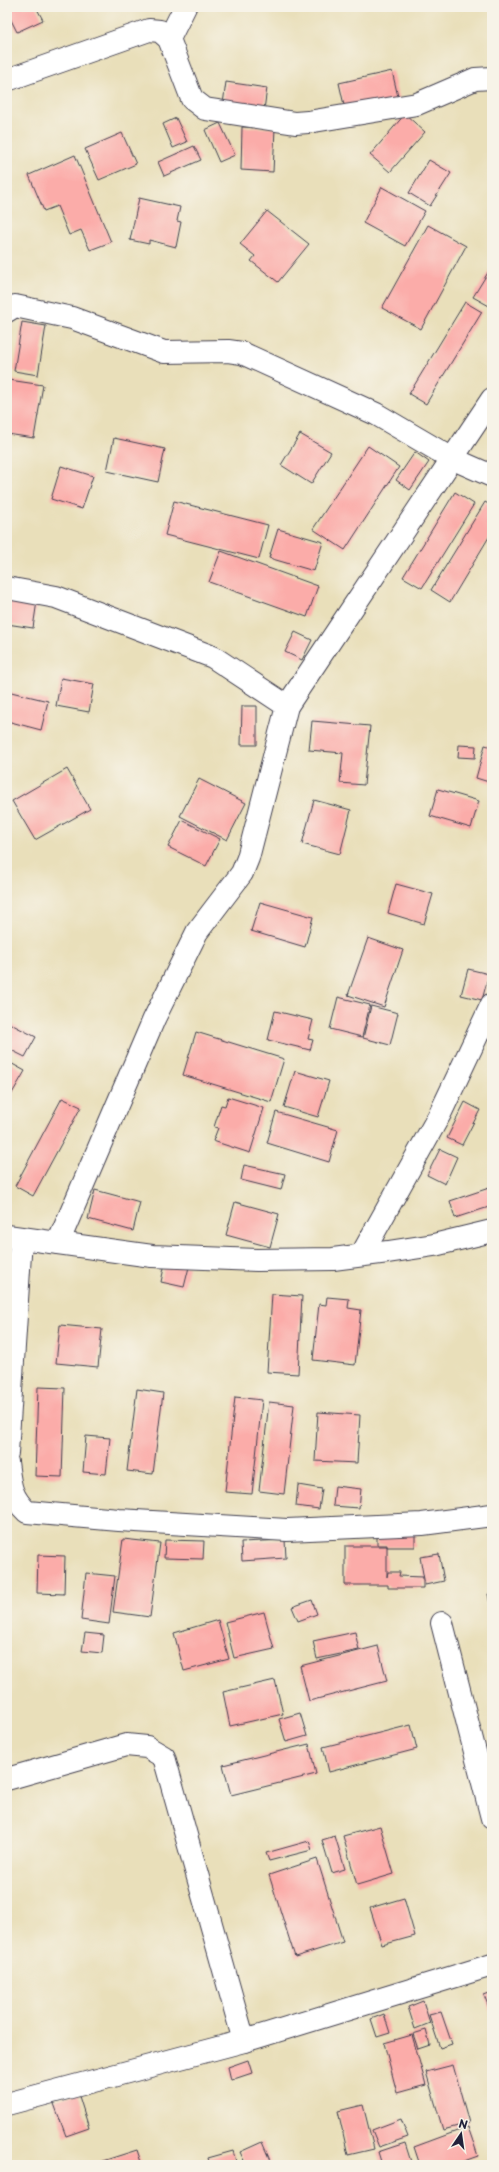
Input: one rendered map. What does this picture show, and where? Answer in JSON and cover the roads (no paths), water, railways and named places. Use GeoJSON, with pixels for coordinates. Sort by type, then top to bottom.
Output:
{"type":"FeatureCollection","features":[{"type":"Feature","properties":{"kind":"street"},"geometry":{"type":"LineString","coordinates":[[169,39],[185,7]]}},
{"type":"Feature","properties":{"kind":"street"},"geometry":{"type":"LineString","coordinates":[[7,80],[149,30],[160,31],[169,39],[192,99],[205,109],[295,123],[417,104],[475,79],[492,78]]}},
{"type":"Feature","properties":{"kind":"street"},"geometry":{"type":"LineString","coordinates":[[7,310],[15,306],[72,318],[164,352],[228,351],[242,353],[376,414],[451,458],[492,476]]}},
{"type":"Feature","properties":{"kind":"street"},"geometry":{"type":"LineString","coordinates":[[58,1243],[154,1019],[197,932],[242,873],[248,858],[287,706],[451,458],[492,399]]}},
{"type":"Feature","properties":{"kind":"street"},"geometry":{"type":"LineString","coordinates":[[7,588],[56,597],[213,657],[287,706]]}},
{"type":"Feature","properties":{"kind":"street"},"geometry":{"type":"LineString","coordinates":[[362,1254],[440,1114],[492,1004]]}},
{"type":"Feature","properties":{"kind":"street"},"geometry":{"type":"LineString","coordinates":[[7,1453],[14,1237],[152,1256],[257,1260],[333,1259],[434,1245],[492,1231]]}},
{"type":"Feature","properties":{"kind":"street"},"geometry":{"type":"LineString","coordinates":[[7,1462],[10,1486],[16,1501],[26,1512],[118,1520],[287,1530],[422,1524],[492,1515]]}},
{"type":"Feature","properties":{"kind":"street"},"geometry":{"type":"LineString","coordinates":[[442,1623],[492,1818]]}},
{"type":"Feature","properties":{"kind":"street"},"geometry":{"type":"LineString","coordinates":[[7,1779],[126,1745],[147,1747],[164,1756],[244,2041]]}},
{"type":"Feature","properties":{"kind":"street"},"geometry":{"type":"LineString","coordinates":[[7,2104],[244,2041],[492,1965]]}}]}
